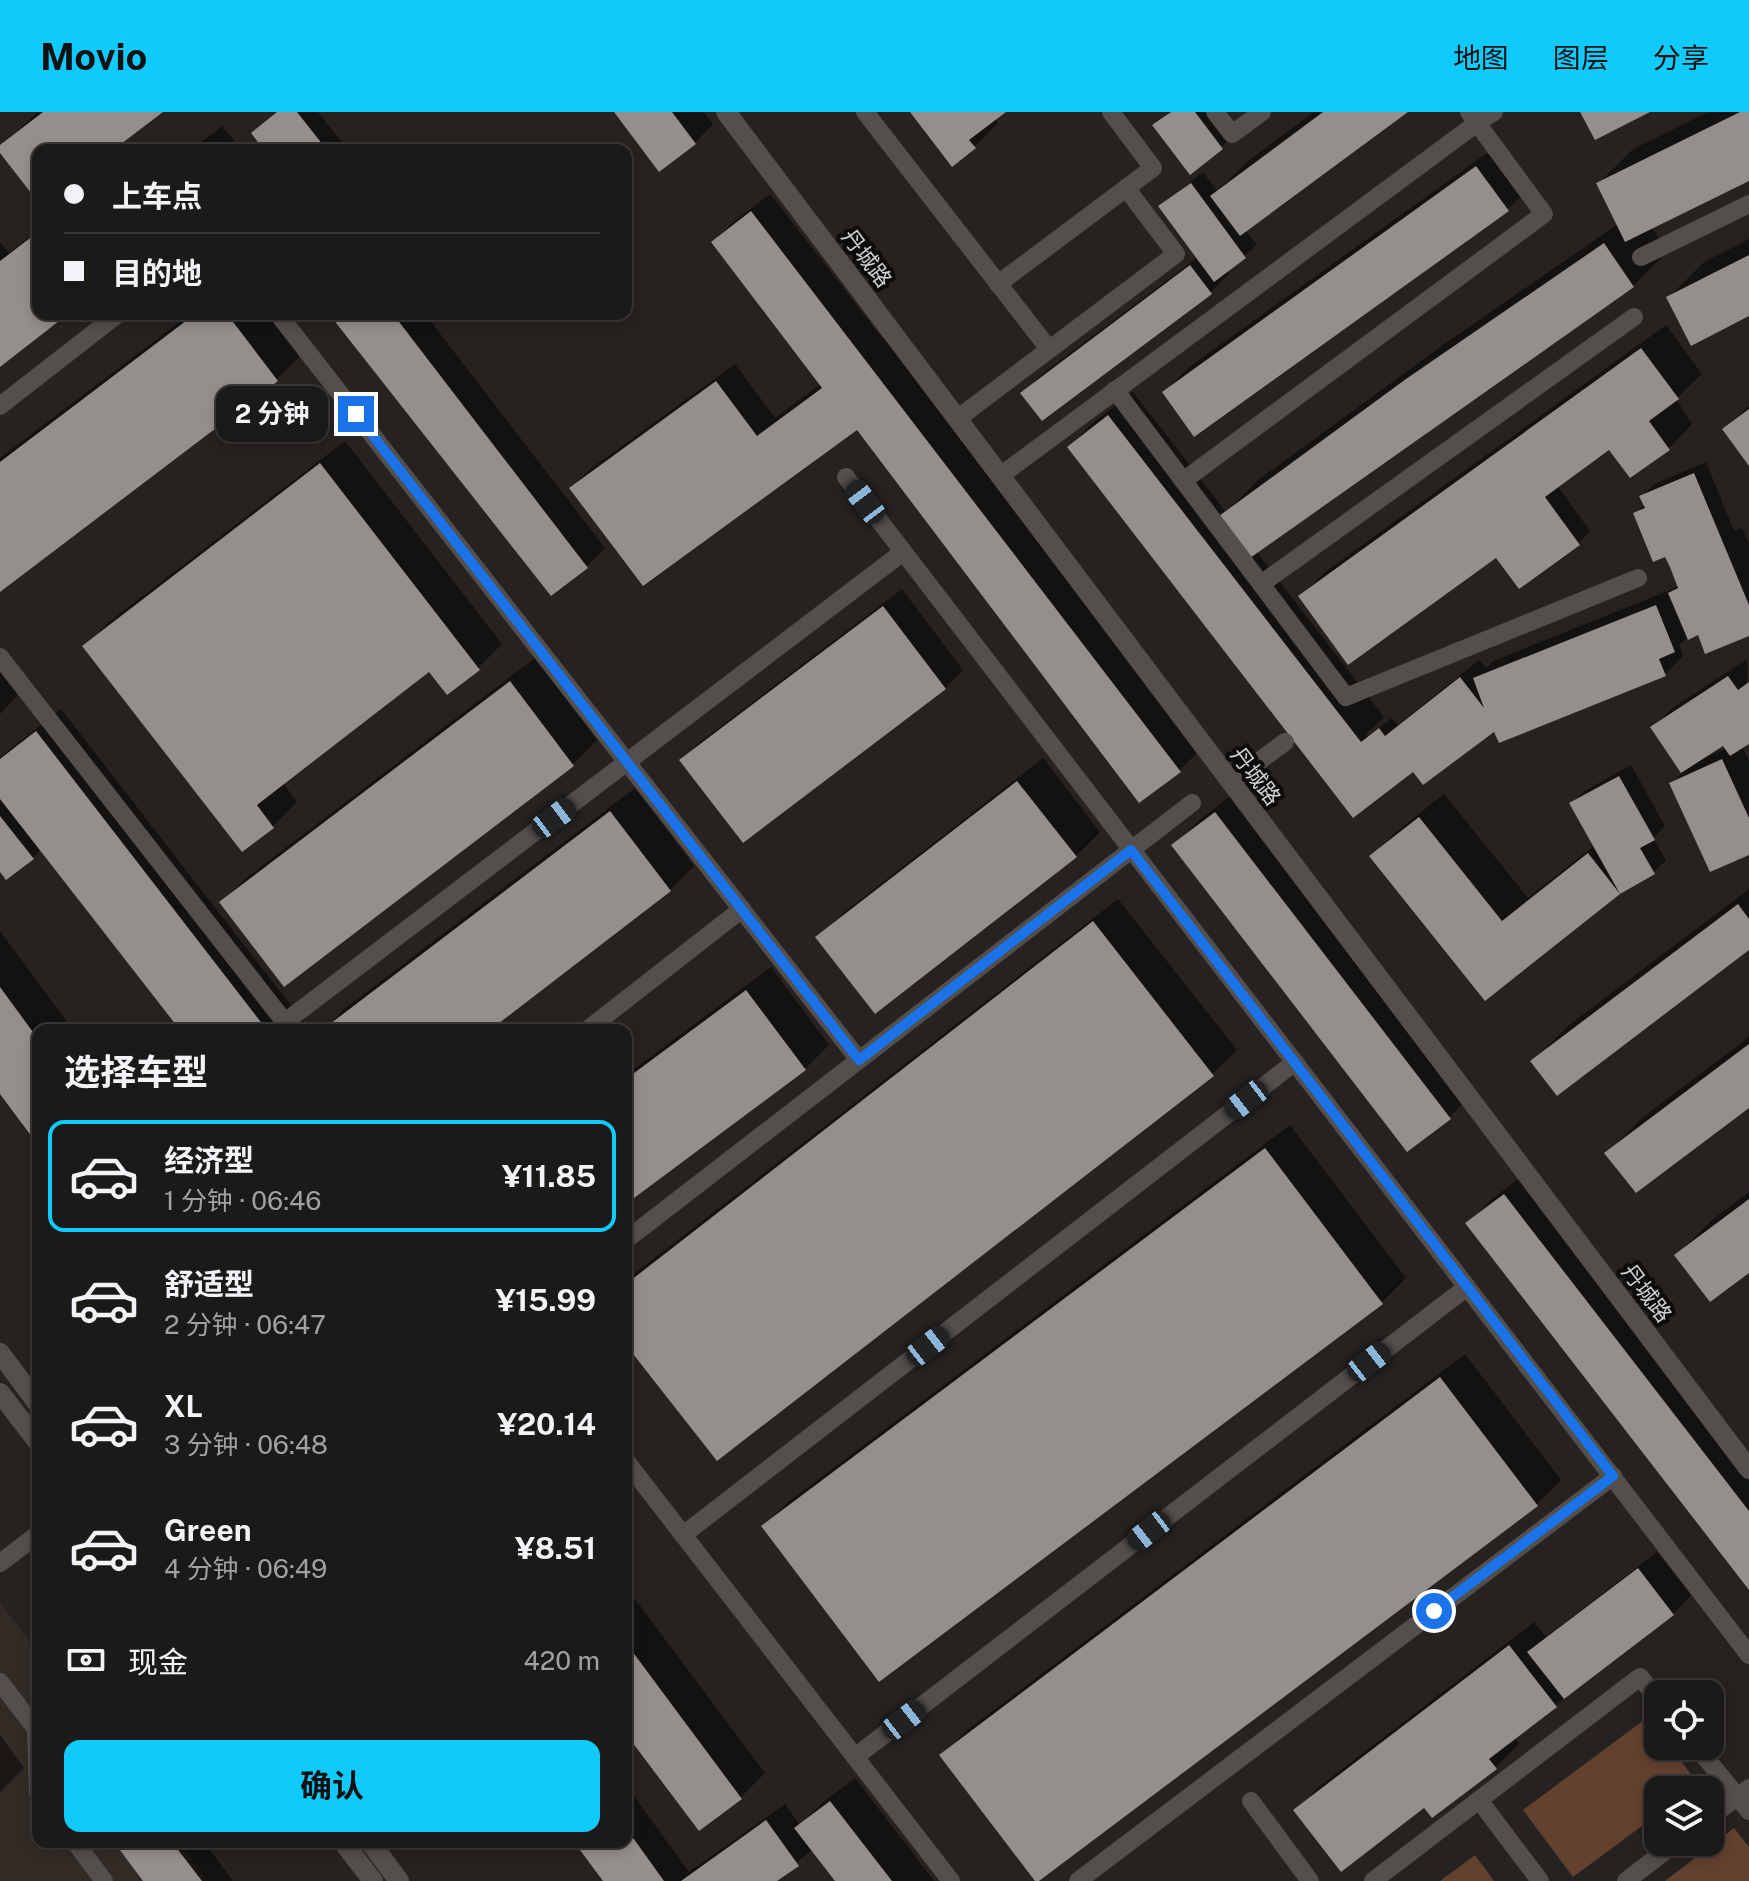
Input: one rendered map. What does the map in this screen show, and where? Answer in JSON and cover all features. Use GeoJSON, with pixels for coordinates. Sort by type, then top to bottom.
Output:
{"type":"FeatureCollection","features":[{"type":"Feature","properties":{"kind":"street","name":"丹城路"},"geometry":{"type":"LineString","coordinates":[[726,112],[1749,1469]]}},
{"type":"Feature","properties":{"kind":"street"},"geometry":{"type":"LineString","coordinates":[[0,1353],[32,1396]]}},
{"type":"Feature","properties":{"kind":"street"},"geometry":{"type":"LineString","coordinates":[[0,1393],[32,1434]]}},
{"type":"Feature","properties":{"kind":"street"},"geometry":{"type":"LineString","coordinates":[[348,1848],[373,1881]]}},
{"type":"Feature","properties":{"kind":"street"},"geometry":{"type":"LineString","coordinates":[[374,1848],[399,1881]]}},
{"type":"Feature","properties":{"kind":"lane"},"geometry":{"type":"LineString","coordinates":[[865,112],[1049,349]]}},
{"type":"Feature","properties":{"kind":"lane"},"geometry":{"type":"LineString","coordinates":[[998,284],[1153,168],[1111,112]]}},
{"type":"Feature","properties":{"kind":"lane"},"geometry":{"type":"LineString","coordinates":[[1215,112],[1232,134],[1262,112]]}},
{"type":"Feature","properties":{"kind":"lane"},"geometry":{"type":"LineString","coordinates":[[1000,476],[1473,118],[1494,112]]}},
{"type":"Feature","properties":{"kind":"lane"},"geometry":{"type":"LineString","coordinates":[[1183,481],[1544,214],[1473,118]]}},
{"type":"Feature","properties":{"kind":"lane"},"geometry":{"type":"LineString","coordinates":[[957,419],[1176,254],[1126,188]]}},
{"type":"Feature","properties":{"kind":"lane"},"geometry":{"type":"LineString","coordinates":[[1641,257],[1749,204]]}},
{"type":"Feature","properties":{"kind":"lane"},"geometry":{"type":"LineString","coordinates":[[1261,584],[1634,317]]}},
{"type":"Feature","properties":{"kind":"lane"},"geometry":{"type":"LineString","coordinates":[[0,406],[110,320]]}},
{"type":"Feature","properties":{"kind":"lane"},"geometry":{"type":"LineString","coordinates":[[283,320],[859,1060]]}},
{"type":"Feature","properties":{"kind":"lane"},"geometry":{"type":"LineString","coordinates":[[1115,390],[1261,584],[1342,700],[1638,578]]}},
{"type":"Feature","properties":{"kind":"lane"},"geometry":{"type":"LineString","coordinates":[[846,477],[1749,1655]]}},
{"type":"Feature","properties":{"kind":"lane"},"geometry":{"type":"LineString","coordinates":[[291,1024],[903,552]]}},
{"type":"Feature","properties":{"kind":"lane"},"geometry":{"type":"LineString","coordinates":[[0,657],[286,1024]]}},
{"type":"Feature","properties":{"kind":"lane"},"geometry":{"type":"LineString","coordinates":[[1231,782],[1285,742]]}},
{"type":"Feature","properties":{"kind":"lane"},"geometry":{"type":"LineString","coordinates":[[632,1235],[1192,803]]}},
{"type":"Feature","properties":{"kind":"lane"},"geometry":{"type":"LineString","coordinates":[[595,1024],[742,909]]}},
{"type":"Feature","properties":{"kind":"lane"},"geometry":{"type":"LineString","coordinates":[[683,1535],[1295,1062]]}},
{"type":"Feature","properties":{"kind":"lane"},"geometry":{"type":"LineString","coordinates":[[855,1757],[1467,1287]]}},
{"type":"Feature","properties":{"kind":"lane"},"geometry":{"type":"LineString","coordinates":[[632,1469],[951,1881]]}},
{"type":"Feature","properties":{"kind":"lane"},"geometry":{"type":"LineString","coordinates":[[1078,1881],[1613,1476]]}},
{"type":"Feature","properties":{"kind":"lane"},"geometry":{"type":"LineString","coordinates":[[0,1563],[32,1539]]}},
{"type":"Feature","properties":{"kind":"lane"},"geometry":{"type":"LineString","coordinates":[[1373,1881],[1640,1677],[1644,1682]]}},
{"type":"Feature","properties":{"kind":"lane"},"geometry":{"type":"LineString","coordinates":[[0,1682],[32,1722]]}},
{"type":"Feature","properties":{"kind":"lane"},"geometry":{"type":"LineString","coordinates":[[1709,1760],[1745,1798],[1724,1809]]}},
{"type":"Feature","properties":{"kind":"lane"},"geometry":{"type":"LineString","coordinates":[[1479,1800],[1540,1881]]}},
{"type":"Feature","properties":{"kind":"lane"},"geometry":{"type":"LineString","coordinates":[[1251,1801],[1310,1881]]}},
{"type":"Feature","properties":{"kind":"lane"},"geometry":{"type":"LineString","coordinates":[[79,1848],[104,1881]]}},
{"type":"Feature","properties":{"kind":"lane"},"geometry":{"type":"LineString","coordinates":[[1626,1881],[1659,1856]]}},
{"type":"Feature","properties":{"kind":"shaded area"},"geometry":{"type":"Polygon","coordinates":[[[0,1602],[32,1645],[32,1848],[183,1848],[208,1881],[0,1881],[0,1602]]]}},
{"type":"Feature","properties":{"kind":"shaded area"},"geometry":{"type":"Polygon","coordinates":[[[1644,1720],[1644,1760],[1680,1760],[1692,1776],[1644,1776],[1644,1824],[1573,1877],[1523,1810],[1644,1720]]]}},
{"type":"Feature","properties":{"kind":"shaded area"},"geometry":{"type":"Polygon","coordinates":[[[1734,1828],[1749,1847],[1749,1881],[1665,1881],[1698,1856],[1724,1856],[1724,1836],[1734,1828]]]}},
{"type":"Feature","properties":{"kind":"shaded area"},"geometry":{"type":"Polygon","coordinates":[[[1475,1855],[1494,1881],[1440,1881],[1475,1855]]]}},
{"type":"Feature","properties":{"kind":"building"},"geometry":{"type":"Polygon","coordinates":[[[43,112],[163,112],[121,144],[32,144],[32,194],[0,153],[0,145],[43,112]]]}},
{"type":"Feature","properties":{"kind":"building"},"geometry":{"type":"Polygon","coordinates":[[[277,112],[297,112],[322,144],[259,144],[251,133],[277,112]]]}},
{"type":"Feature","properties":{"kind":"building"},"geometry":{"type":"Polygon","coordinates":[[[614,112],[672,112],[696,144],[659,172],[614,112]]]}},
{"type":"Feature","properties":{"kind":"building"},"geometry":{"type":"Polygon","coordinates":[[[910,112],[1006,112],[969,140],[976,148],[952,167],[910,112]]]}},
{"type":"Feature","properties":{"kind":"building"},"geometry":{"type":"Polygon","coordinates":[[[1171,112],[1195,112],[1223,149],[1190,175],[1152,125],[1171,112]]]}},
{"type":"Feature","properties":{"kind":"building"},"geometry":{"type":"Polygon","coordinates":[[[1323,112],[1408,112],[1240,236],[1210,196],[1323,112]]]}},
{"type":"Feature","properties":{"kind":"building"},"geometry":{"type":"Polygon","coordinates":[[[1580,112],[1650,112],[1595,140],[1580,112]]]}},
{"type":"Feature","properties":{"kind":"building"},"geometry":{"type":"Polygon","coordinates":[[[1740,112],[1749,112],[1749,181],[1625,242],[1596,183],[1740,112]]]}},
{"type":"Feature","properties":{"kind":"building"},"geometry":{"type":"Polygon","coordinates":[[[1476,166],[1509,211],[1194,437],[1162,392],[1476,166]]]}},
{"type":"Feature","properties":{"kind":"building"},"geometry":{"type":"Polygon","coordinates":[[[1191,183],[1246,258],[1214,282],[1158,206],[1191,183]]]}},
{"type":"Feature","properties":{"kind":"building"},"geometry":{"type":"Polygon","coordinates":[[[751,211],[1181,772],[1139,803],[857,430],[643,586],[569,488],[716,381],[757,436],[822,388],[711,242],[751,211]]]}},
{"type":"Feature","properties":{"kind":"building"},"geometry":{"type":"Polygon","coordinates":[[[32,237],[32,320],[60,320],[0,367],[0,261],[32,237]]]}},
{"type":"Feature","properties":{"kind":"building"},"geometry":{"type":"Polygon","coordinates":[[[1604,243],[1634,287],[1250,558],[1219,516],[1406,379],[1604,243]]]}},
{"type":"Feature","properties":{"kind":"building"},"geometry":{"type":"Polygon","coordinates":[[[1749,255],[1749,316],[1691,346],[1666,297],[1749,255]]]}},
{"type":"Feature","properties":{"kind":"building"},"geometry":{"type":"Polygon","coordinates":[[[1190,265],[1212,294],[1042,421],[1020,393],[1190,265]]]}},
{"type":"Feature","properties":{"kind":"building"},"geometry":{"type":"Polygon","coordinates":[[[187,320],[232,320],[278,381],[0,592],[0,462],[187,320]]]}},
{"type":"Feature","properties":{"kind":"building"},"geometry":{"type":"Polygon","coordinates":[[[334,320],[398,320],[588,568],[551,596],[334,320]]]}},
{"type":"Feature","properties":{"kind":"building"},"geometry":{"type":"Polygon","coordinates":[[[1641,348],[1679,399],[1649,421],[1670,450],[1630,478],[1609,450],[1545,497],[1580,545],[1519,589],[1496,558],[1348,665],[1298,596],[1641,348]]]}},
{"type":"Feature","properties":{"kind":"building"},"geometry":{"type":"Polygon","coordinates":[[[1749,409],[1749,466],[1722,429],[1749,409]]]}},
{"type":"Feature","properties":{"kind":"building"},"geometry":{"type":"Polygon","coordinates":[[[1108,415],[1361,742],[1379,728],[1385,736],[1460,677],[1484,708],[1473,678],[1656,605],[1675,652],[1659,659],[1666,676],[1499,743],[1494,732],[1423,785],[1413,772],[1353,818],[1067,447],[1108,415]]]}},
{"type":"Feature","properties":{"kind":"building"},"geometry":{"type":"Polygon","coordinates":[[[320,463],[480,670],[447,695],[429,672],[257,805],[274,828],[242,852],[82,646],[320,463]]]}},
{"type":"Feature","properties":{"kind":"building"},"geometry":{"type":"Polygon","coordinates":[[[1694,473],[1749,605],[1749,636],[1705,654],[1698,635],[1688,640],[1668,593],[1678,588],[1670,567],[1665,557],[1653,562],[1633,513],[1645,508],[1639,496],[1694,473]]]}},
{"type":"Feature","properties":{"kind":"building"},"geometry":{"type":"Polygon","coordinates":[[[883,606],[946,689],[743,843],[679,760],[883,606]]]}},
{"type":"Feature","properties":{"kind":"building"},"geometry":{"type":"Polygon","coordinates":[[[1728,676],[1738,690],[1749,682],[1749,744],[1730,756],[1723,746],[1681,773],[1650,727],[1728,676]]]}},
{"type":"Feature","properties":{"kind":"building"},"geometry":{"type":"Polygon","coordinates":[[[510,681],[574,766],[284,987],[219,902],[510,681]]]}},
{"type":"Feature","properties":{"kind":"building"},"geometry":{"type":"Polygon","coordinates":[[[36,731],[262,1024],[175,1024],[0,799],[0,759],[36,731]]]}},
{"type":"Feature","properties":{"kind":"building"},"geometry":{"type":"Polygon","coordinates":[[[1722,759],[1749,818],[1749,855],[1710,872],[1669,783],[1722,759]]]}},
{"type":"Feature","properties":{"kind":"building"},"geometry":{"type":"Polygon","coordinates":[[[1619,776],[1655,840],[1640,848],[1655,874],[1620,894],[1569,803],[1619,776]]]}},
{"type":"Feature","properties":{"kind":"building"},"geometry":{"type":"Polygon","coordinates":[[[1017,781],[1077,857],[875,1014],[815,937],[1017,781]]]}},
{"type":"Feature","properties":{"kind":"building"},"geometry":{"type":"Polygon","coordinates":[[[610,811],[671,891],[498,1024],[330,1024],[610,811]]]}},
{"type":"Feature","properties":{"kind":"building"},"geometry":{"type":"Polygon","coordinates":[[[1215,812],[1451,1119],[1407,1152],[1171,845],[1215,812]]]}},
{"type":"Feature","properties":{"kind":"building"},"geometry":{"type":"Polygon","coordinates":[[[0,816],[34,859],[6,880],[0,872],[0,816]]]}},
{"type":"Feature","properties":{"kind":"building"},"geometry":{"type":"Polygon","coordinates":[[[1419,817],[1502,921],[1588,853],[1620,894],[1485,1001],[1369,856],[1419,817]]]}},
{"type":"Feature","properties":{"kind":"building"},"geometry":{"type":"Polygon","coordinates":[[[1738,904],[1749,919],[1749,950],[1557,1096],[1530,1061],[1738,904]]]}},
{"type":"Feature","properties":{"kind":"building"},"geometry":{"type":"Polygon","coordinates":[[[1093,921],[1214,1076],[717,1461],[632,1353],[632,1279],[1093,921]]]}},
{"type":"Feature","properties":{"kind":"building"},"geometry":{"type":"Polygon","coordinates":[[[0,987],[32,1031],[32,1137],[0,1094],[0,987]]]}},
{"type":"Feature","properties":{"kind":"building"},"geometry":{"type":"Polygon","coordinates":[[[746,990],[806,1070],[632,1200],[632,1075],[746,990]]]}},
{"type":"Feature","properties":{"kind":"building"},"geometry":{"type":"Polygon","coordinates":[[[1749,1044],[1749,1108],[1636,1193],[1604,1153],[1749,1044]]]}},
{"type":"Feature","properties":{"kind":"building"},"geometry":{"type":"Polygon","coordinates":[[[1265,1148],[1383,1304],[879,1682],[761,1526],[1265,1148]]]}},
{"type":"Feature","properties":{"kind":"building"},"geometry":{"type":"Polygon","coordinates":[[[1504,1194],[1749,1511],[1749,1590],[1465,1223],[1504,1194]]]}},
{"type":"Feature","properties":{"kind":"building"},"geometry":{"type":"Polygon","coordinates":[[[1749,1199],[1749,1273],[1710,1302],[1674,1255],[1749,1199]]]}},
{"type":"Feature","properties":{"kind":"building"},"geometry":{"type":"Polygon","coordinates":[[[1440,1377],[1538,1506],[1035,1881],[939,1755],[1440,1377]]]}},
{"type":"Feature","properties":{"kind":"building"},"geometry":{"type":"Polygon","coordinates":[[[1638,1568],[1674,1615],[1564,1699],[1527,1652],[1638,1568]]]}},
{"type":"Feature","properties":{"kind":"building"},"geometry":{"type":"Polygon","coordinates":[[[1509,1645],[1557,1707],[1489,1759],[1497,1769],[1432,1818],[1424,1808],[1341,1872],[1293,1810],[1509,1645]]]}},
{"type":"Feature","properties":{"kind":"building"},"geometry":{"type":"Polygon","coordinates":[[[632,1651],[742,1799],[699,1831],[632,1742],[632,1651]]]}},
{"type":"Feature","properties":{"kind":"building"},"geometry":{"type":"Polygon","coordinates":[[[830,1801],[892,1881],[835,1881],[794,1828],[830,1801]]]}},
{"type":"Feature","properties":{"kind":"building"},"geometry":{"type":"Polygon","coordinates":[[[766,1820],[799,1866],[777,1881],[681,1881],[766,1820]]]}},
{"type":"Feature","properties":{"kind":"building"},"geometry":{"type":"Polygon","coordinates":[[[632,1836],[664,1881],[603,1881],[578,1848],[632,1848],[632,1836]]]}},
{"type":"Feature","properties":{"kind":"building"},"geometry":{"type":"Polygon","coordinates":[[[118,1848],[177,1848],[202,1881],[143,1881],[118,1848]]]}},
{"type":"Feature","properties":{"kind":"route"},"geometry":{"type":"LineString","coordinates":[[356,414],[859,1060],[1131,850],[1613,1476],[1434,1611]]}}]}
